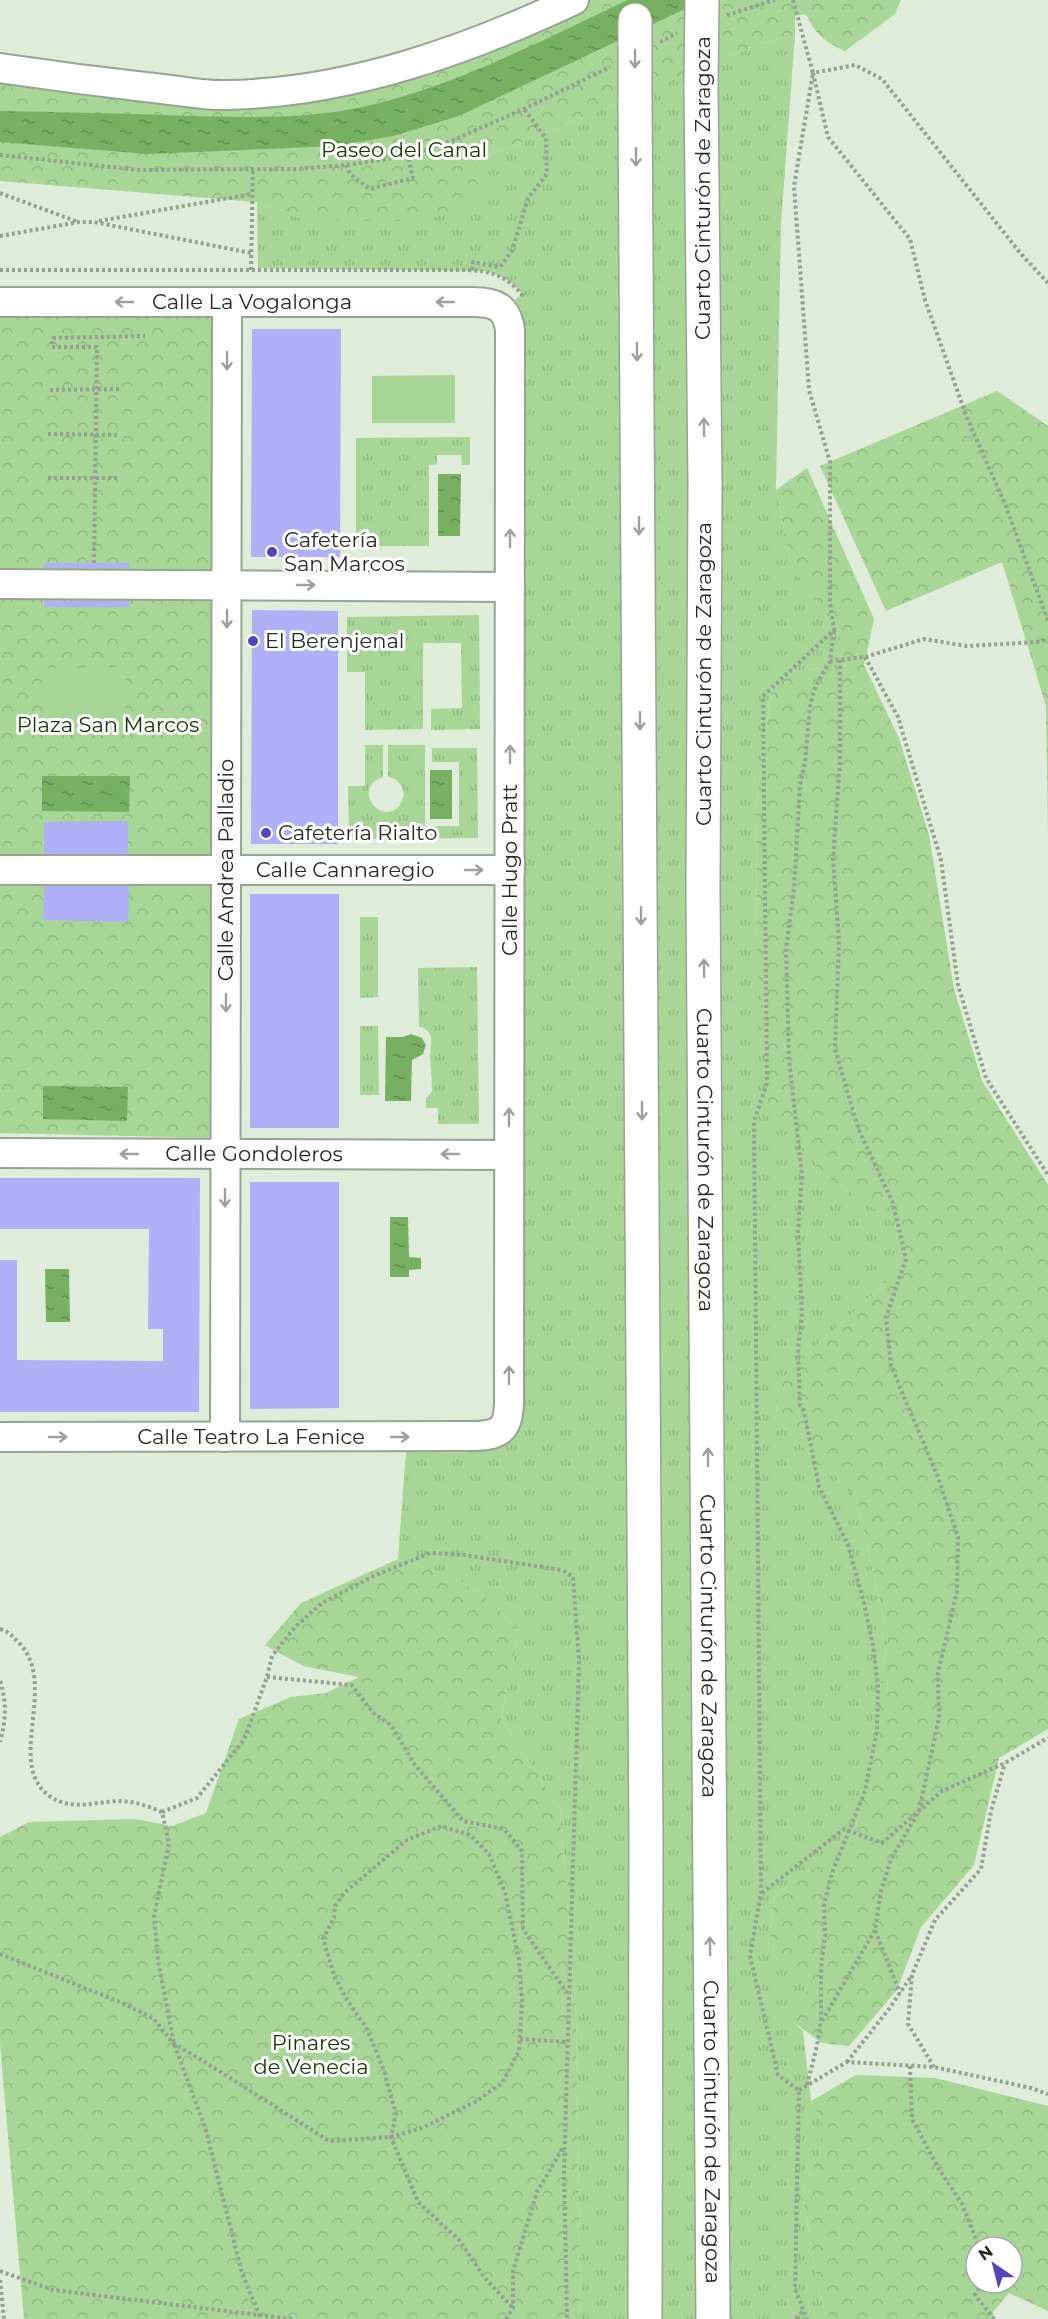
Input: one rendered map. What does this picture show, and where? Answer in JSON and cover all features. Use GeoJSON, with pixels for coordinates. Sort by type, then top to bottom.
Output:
{"type":"FeatureCollection","features":[{"type":"Feature","properties":{"kind":"highway"},"geometry":{"type":"LineString","coordinates":[[635,0],[646,1831],[645,2319]]}},
{"type":"Feature","properties":{"kind":"highway","name":"Cuarto Cinturón de Zaragoza"},"geometry":{"type":"LineString","coordinates":[[712,8],[701,84],[705,486],[703,890],[713,2319]]}},
{"type":"Feature","properties":{"kind":"street"},"geometry":{"type":"LineString","coordinates":[[0,68],[111,84],[223,95],[284,92],[328,85],[422,61],[481,40],[574,0]]}},
{"type":"Feature","properties":{"kind":"street","name":"Calle La Vogalonga"},"geometry":{"type":"LineString","coordinates":[[0,302],[485,302],[502,309]]}},
{"type":"Feature","properties":{"kind":"street","name":"Calle Andrea Palladio"},"geometry":{"type":"LineString","coordinates":[[225,1437],[227,303]]}},
{"type":"Feature","properties":{"kind":"street","name":"Calle Hugo Pratt"},"geometry":{"type":"LineString","coordinates":[[500,1430],[509,1419],[510,870],[510,330],[509,319],[502,309]]}},
{"type":"Feature","properties":{"kind":"street"},"geometry":{"type":"LineString","coordinates":[[0,585],[510,587]]}},
{"type":"Feature","properties":{"kind":"street","name":"Calle Cannaregio"},"geometry":{"type":"LineString","coordinates":[[0,870],[510,870]]}},
{"type":"Feature","properties":{"kind":"street","name":"Calle Gondoleros"},"geometry":{"type":"LineString","coordinates":[[0,1153],[508,1155]]}},
{"type":"Feature","properties":{"kind":"street","name":"Calle Teatro La Fenice"},"geometry":{"type":"LineString","coordinates":[[0,1437],[470,1436],[492,1435],[500,1430]]}},
{"type":"Feature","properties":{"kind":"path"},"geometry":{"type":"LineString","coordinates":[[712,8],[774,0]]}},
{"type":"Feature","properties":{"kind":"path"},"geometry":{"type":"LineString","coordinates":[[793,0],[828,137],[910,239],[925,300],[963,407],[1005,504],[1048,621]]}},
{"type":"Feature","properties":{"kind":"path"},"geometry":{"type":"LineString","coordinates":[[650,47],[681,32]]}},
{"type":"Feature","properties":{"kind":"path"},"geometry":{"type":"LineString","coordinates":[[0,155],[139,170],[297,169],[408,156],[451,141],[524,109],[618,63]]}},
{"type":"Feature","properties":{"kind":"path"},"geometry":{"type":"LineString","coordinates":[[813,73],[855,65],[882,79],[1021,254],[1048,283]]}},
{"type":"Feature","properties":{"kind":"path"},"geometry":{"type":"LineString","coordinates":[[807,2085],[820,2025],[821,1967],[825,1935],[824,1904],[832,1873],[865,1791],[877,1729],[878,1687],[873,1645],[851,1556],[836,1517],[819,1487],[804,1411],[801,1406],[798,1348],[802,1314],[798,1230],[802,1176],[789,1059],[786,949],[794,890],[800,785],[805,762],[810,707],[815,687],[830,661],[834,630],[830,603],[830,462],[809,390],[794,186],[813,73]]}},
{"type":"Feature","properties":{"kind":"path"},"geometry":{"type":"LineString","coordinates":[[472,270],[473,262],[500,267],[512,251],[528,198],[547,174],[546,138],[524,109]]}},
{"type":"Feature","properties":{"kind":"path"},"geometry":{"type":"LineString","coordinates":[[346,165],[350,174],[370,189],[413,178],[408,156]]}},
{"type":"Feature","properties":{"kind":"path"},"geometry":{"type":"LineString","coordinates":[[251,270],[253,168]]}},
{"type":"Feature","properties":{"kind":"path"},"geometry":{"type":"LineString","coordinates":[[0,193],[79,222]]}},
{"type":"Feature","properties":{"kind":"path"},"geometry":{"type":"LineString","coordinates":[[0,236],[252,194]]}},
{"type":"Feature","properties":{"kind":"path"},"geometry":{"type":"LineString","coordinates":[[94,222],[251,253]]}},
{"type":"Feature","properties":{"kind":"path"},"geometry":{"type":"LineString","coordinates":[[94,585],[97,347],[52,347],[53,338],[145,336]]}},
{"type":"Feature","properties":{"kind":"path"},"geometry":{"type":"LineString","coordinates":[[50,390],[119,389]]}},
{"type":"Feature","properties":{"kind":"path"},"geometry":{"type":"LineString","coordinates":[[48,434],[118,435]]}},
{"type":"Feature","properties":{"kind":"path"},"geometry":{"type":"LineString","coordinates":[[48,478],[120,478]]}},
{"type":"Feature","properties":{"kind":"path"},"geometry":{"type":"LineString","coordinates":[[799,2090],[778,2075],[750,1956],[761,1893],[754,1121],[767,1083],[763,696],[834,630]]}},
{"type":"Feature","properties":{"kind":"path"},"geometry":{"type":"LineString","coordinates":[[830,661],[865,657],[924,639],[967,646],[1038,642],[1048,639]]}},
{"type":"Feature","properties":{"kind":"path"},"geometry":{"type":"LineString","coordinates":[[865,657],[898,717],[941,860],[958,985],[986,1078],[1048,1175]]}},
{"type":"Feature","properties":{"kind":"path"},"geometry":{"type":"LineString","coordinates":[[820,2025],[875,1930],[880,1891],[891,1859],[919,1811],[939,1718],[938,1673],[957,1591],[958,1537],[938,1477],[891,1366],[886,1317],[906,1259],[893,1203],[858,1128],[835,1049],[838,941],[832,858],[840,762],[840,660]]}},
{"type":"Feature","properties":{"kind":"path"},"geometry":{"type":"LineString","coordinates":[[0,1629],[10,1632],[25,1650],[33,1670],[36,1693],[30,1757],[36,1781],[50,1796],[70,1806],[120,1801],[145,1805],[162,1812],[197,1798],[244,1740],[267,1677],[272,1656],[295,1627],[322,1604],[376,1575],[430,1552],[464,1554],[498,1562],[562,1570],[573,1577],[579,1662],[564,2146],[567,2319]]}},
{"type":"Feature","properties":{"kind":"path"},"geometry":{"type":"LineString","coordinates":[[267,1677],[352,1685],[373,1713],[391,1725],[415,1765],[463,1821],[504,1829],[522,1851],[522,1929],[567,1994]]}},
{"type":"Feature","properties":{"kind":"path"},"geometry":{"type":"LineString","coordinates":[[0,1681],[6,1710],[0,1742]]}},
{"type":"Feature","properties":{"kind":"path"},"geometry":{"type":"LineString","coordinates":[[761,1893],[844,1829],[882,1843],[942,1791],[1005,1763],[1048,1738]]}},
{"type":"Feature","properties":{"kind":"path"},"geometry":{"type":"LineString","coordinates":[[799,2090],[847,2062],[912,1975],[935,1920],[981,1869],[991,1811],[1005,1763]]}},
{"type":"Feature","properties":{"kind":"path"},"geometry":{"type":"LineString","coordinates":[[162,1812],[170,1844],[154,1916],[158,1960],[174,2044],[205,2127],[242,2273],[261,2318]]}},
{"type":"Feature","properties":{"kind":"path"},"geometry":{"type":"LineString","coordinates":[[0,1954],[120,2002],[153,2018],[174,2044],[329,2141],[391,2137],[422,2128],[475,2102],[502,2083],[519,2051],[522,2002],[519,1960],[505,1892],[489,1854],[470,1835],[441,1826],[407,1840],[344,1893],[335,1906],[334,1918],[322,1939],[335,1978],[366,2027],[383,2068],[396,2114],[391,2137],[418,2202],[460,2241],[484,2277],[513,2308]]}},
{"type":"Feature","properties":{"kind":"path"},"geometry":{"type":"LineString","coordinates":[[875,1930],[900,1993]]}},
{"type":"Feature","properties":{"kind":"path"},"geometry":{"type":"LineString","coordinates":[[912,1975],[908,2024],[934,2067]]}},
{"type":"Feature","properties":{"kind":"path"},"geometry":{"type":"LineString","coordinates":[[520,2039],[567,2042]]}},
{"type":"Feature","properties":{"kind":"path"},"geometry":{"type":"LineString","coordinates":[[847,2062],[934,2067],[1031,2088],[1048,2094]]}},
{"type":"Feature","properties":{"kind":"path"},"geometry":{"type":"LineString","coordinates":[[910,2066],[912,2119],[939,2169],[962,2204],[974,2235]]}},
{"type":"Feature","properties":{"kind":"path"},"geometry":{"type":"LineString","coordinates":[[799,2090],[795,2289],[807,2319]]}},
{"type":"Feature","properties":{"kind":"path"},"geometry":{"type":"LineString","coordinates":[[506,2319],[513,2308],[513,2271],[537,2192],[564,2146]]}},
{"type":"Feature","properties":{"kind":"path"},"geometry":{"type":"LineString","coordinates":[[0,2271],[53,2290],[261,2318],[292,2319]]}},
{"type":"Feature","properties":{"kind":"path"},"geometry":{"type":"LineString","coordinates":[[0,2280],[4,2319]]}},
{"type":"Feature","properties":{"kind":"path"},"geometry":{"type":"LineString","coordinates":[[975,2295],[994,2319]]}},
{"type":"Feature","properties":{"kind":"path"},"geometry":{"type":"LineString","coordinates":[[797,2319],[803,2309]]}},
{"type":"Feature","properties":{"kind":"green space","name":"Paseo del Canal"},"geometry":{"type":"Polygon","coordinates":[[[587,0],[901,0],[895,14],[845,51],[821,37],[806,14],[795,16],[795,35],[759,44],[474,162],[483,196],[446,214],[420,221],[304,220],[257,202],[0,181],[0,80],[250,102],[587,0]]]}},
{"type":"Feature","properties":{"kind":"green space"},"geometry":{"type":"Polygon","coordinates":[[[795,35],[781,223],[776,490],[791,564],[840,637],[846,666],[790,671],[772,686],[756,808],[757,946],[823,1174],[896,1223],[910,1261],[789,1371],[778,1393],[777,1421],[856,1498],[888,1637],[869,1761],[852,1845],[774,1896],[768,1950],[808,1989],[790,2019],[803,2031],[811,2101],[822,2121],[819,2155],[802,2192],[819,2293],[829,2319],[581,2319],[576,2017],[560,1810],[501,1719],[519,1633],[493,1602],[451,1576],[398,1559],[406,1451],[473,1452],[497,1447],[507,1442],[522,907],[522,319],[521,309],[515,300],[522,294],[506,280],[486,271],[258,268],[257,202],[304,220],[474,162],[759,44],[795,35]]]}},
{"type":"Feature","properties":{"kind":"green space","name":"Plaza San Marcos"},"geometry":{"type":"Polygon","coordinates":[[[0,316],[214,317],[216,1138],[0,1133],[0,316]]]}},
{"type":"Feature","properties":{"kind":"green space"},"geometry":{"type":"Polygon","coordinates":[[[455,375],[455,423],[372,423],[372,376],[455,375]]]}},
{"type":"Feature","properties":{"kind":"green space"},"geometry":{"type":"Polygon","coordinates":[[[997,391],[1048,426],[1048,834],[1046,706],[1002,562],[886,611],[820,466],[997,391]]]}},
{"type":"Feature","properties":{"kind":"green space"},"geometry":{"type":"Polygon","coordinates":[[[470,437],[470,465],[462,465],[461,455],[437,455],[437,464],[429,465],[429,546],[356,546],[356,438],[470,437]]]}},
{"type":"Feature","properties":{"kind":"green space"},"geometry":{"type":"Polygon","coordinates":[[[807,468],[874,619],[864,665],[899,738],[929,835],[954,989],[982,1081],[1048,1185],[1048,1729],[999,1758],[974,1865],[921,1927],[897,1990],[849,2046],[822,2043],[789,2019],[808,1989],[768,1950],[774,1896],[852,1844],[869,1761],[888,1637],[856,1498],[777,1421],[778,1393],[789,1371],[910,1261],[896,1223],[823,1174],[768,1102],[757,946],[756,808],[772,686],[790,671],[846,666],[840,637],[791,564],[776,490],[807,468]]]}},
{"type":"Feature","properties":{"kind":"green space"},"geometry":{"type":"Polygon","coordinates":[[[479,615],[480,729],[431,730],[431,709],[462,708],[461,643],[423,643],[423,729],[365,730],[365,672],[347,672],[347,617],[479,615]]]}},
{"type":"Feature","properties":{"kind":"green space"},"geometry":{"type":"Polygon","coordinates":[[[126,667],[126,714],[42,715],[42,668],[126,667]]]}},
{"type":"Feature","properties":{"kind":"green space"},"geometry":{"type":"Polygon","coordinates":[[[365,745],[383,745],[383,777],[373,783],[369,791],[370,799],[375,807],[391,812],[398,807],[404,795],[399,783],[388,777],[388,745],[425,745],[425,826],[459,826],[459,762],[432,762],[432,748],[477,748],[478,838],[349,839],[348,786],[365,786],[365,745]]]}},
{"type":"Feature","properties":{"kind":"green space"},"geometry":{"type":"Polygon","coordinates":[[[360,917],[378,917],[378,997],[360,998],[360,917]]]}},
{"type":"Feature","properties":{"kind":"green space"},"geometry":{"type":"Polygon","coordinates":[[[477,967],[479,1124],[438,1124],[438,1108],[426,1108],[426,1098],[432,1092],[431,1039],[428,1031],[419,1027],[418,968],[477,967]]]}},
{"type":"Feature","properties":{"kind":"green space"},"geometry":{"type":"Polygon","coordinates":[[[360,1026],[378,1026],[379,1095],[360,1095],[360,1026]]]}},
{"type":"Feature","properties":{"kind":"green space","name":"Pinares de Venecia"},"geometry":{"type":"Polygon","coordinates":[[[398,1559],[451,1576],[493,1602],[519,1633],[501,1719],[560,1810],[576,2017],[581,2319],[24,2319],[0,2044],[0,1837],[29,1822],[135,1819],[172,1826],[206,1813],[239,1719],[291,1697],[326,1693],[359,1677],[303,1666],[265,1645],[301,1603],[398,1559]]]}},
{"type":"Feature","properties":{"kind":"green space"},"geometry":{"type":"Polygon","coordinates":[[[856,2075],[935,2078],[1048,2106],[1048,2311],[1013,2295],[1024,2295],[1024,2235],[964,2235],[964,2295],[1007,2295],[993,2312],[994,2319],[829,2319],[819,2293],[802,2192],[819,2155],[822,2121],[811,2101],[856,2075]]]}},
{"type":"Feature","properties":{"kind":"water"},"geometry":{"type":"Polygon","coordinates":[[[628,0],[704,0],[459,116],[393,136],[335,146],[148,154],[0,142],[0,111],[266,117],[317,114],[367,106],[467,74],[628,0]]]}},
{"type":"Feature","properties":{"kind":"water"},"geometry":{"type":"Polygon","coordinates":[[[438,474],[461,474],[460,536],[438,536],[438,474]]]}},
{"type":"Feature","properties":{"kind":"water"},"geometry":{"type":"Polygon","coordinates":[[[430,770],[452,770],[452,819],[430,819],[430,770]]]}},
{"type":"Feature","properties":{"kind":"water"},"geometry":{"type":"Polygon","coordinates":[[[42,776],[130,776],[129,812],[42,811],[42,776]]]}},
{"type":"Feature","properties":{"kind":"water"},"geometry":{"type":"Polygon","coordinates":[[[411,1034],[422,1038],[426,1045],[423,1054],[412,1060],[411,1101],[385,1101],[386,1037],[403,1037],[411,1034]]]}},
{"type":"Feature","properties":{"kind":"water"},"geometry":{"type":"Polygon","coordinates":[[[43,1086],[128,1087],[127,1121],[43,1119],[43,1086]]]}},
{"type":"Feature","properties":{"kind":"water"},"geometry":{"type":"Polygon","coordinates":[[[390,1217],[408,1217],[409,1257],[421,1258],[421,1269],[409,1270],[409,1277],[390,1277],[390,1217]]]}},
{"type":"Feature","properties":{"kind":"water"},"geometry":{"type":"Polygon","coordinates":[[[45,1269],[69,1269],[70,1322],[46,1322],[45,1269]]]}},
{"type":"Feature","properties":{"kind":"building"},"geometry":{"type":"Polygon","coordinates":[[[252,329],[341,329],[340,557],[251,557],[252,329]]]}},
{"type":"Feature","properties":{"kind":"building"},"geometry":{"type":"Polygon","coordinates":[[[44,563],[129,563],[129,568],[44,568],[44,563]]]}},
{"type":"Feature","properties":{"kind":"building"},"geometry":{"type":"Polygon","coordinates":[[[44,601],[129,601],[129,607],[44,607],[44,601]]]}},
{"type":"Feature","properties":{"kind":"building"},"geometry":{"type":"Polygon","coordinates":[[[252,610],[338,611],[338,844],[251,844],[252,610]]]}},
{"type":"Feature","properties":{"kind":"building"},"geometry":{"type":"Polygon","coordinates":[[[128,821],[128,854],[44,854],[44,822],[128,821]]]}},
{"type":"Feature","properties":{"kind":"building"},"geometry":{"type":"Polygon","coordinates":[[[44,886],[129,886],[128,922],[43,920],[44,886]]]}},
{"type":"Feature","properties":{"kind":"building"},"geometry":{"type":"Polygon","coordinates":[[[250,894],[339,894],[339,1128],[250,1128],[250,894]]]}},
{"type":"Feature","properties":{"kind":"building"},"geometry":{"type":"Polygon","coordinates":[[[0,1178],[200,1178],[199,1412],[0,1412],[0,1260],[17,1260],[17,1360],[163,1361],[163,1329],[148,1329],[149,1229],[0,1229],[0,1178]]]}},
{"type":"Feature","properties":{"kind":"building"},"geometry":{"type":"Polygon","coordinates":[[[250,1182],[339,1182],[339,1408],[250,1409],[250,1182]]]}},
{"type":"Feature","properties":{"kind":"place","name":"Cafetería San Marcos"},"geometry":{"type":"Point","coordinates":[272,552]}},
{"type":"Feature","properties":{"kind":"place","name":"El Berenjenal"},"geometry":{"type":"Point","coordinates":[253,641]}},
{"type":"Feature","properties":{"kind":"place","name":"Cafetería Rialto"},"geometry":{"type":"Point","coordinates":[266,833]}}]}
